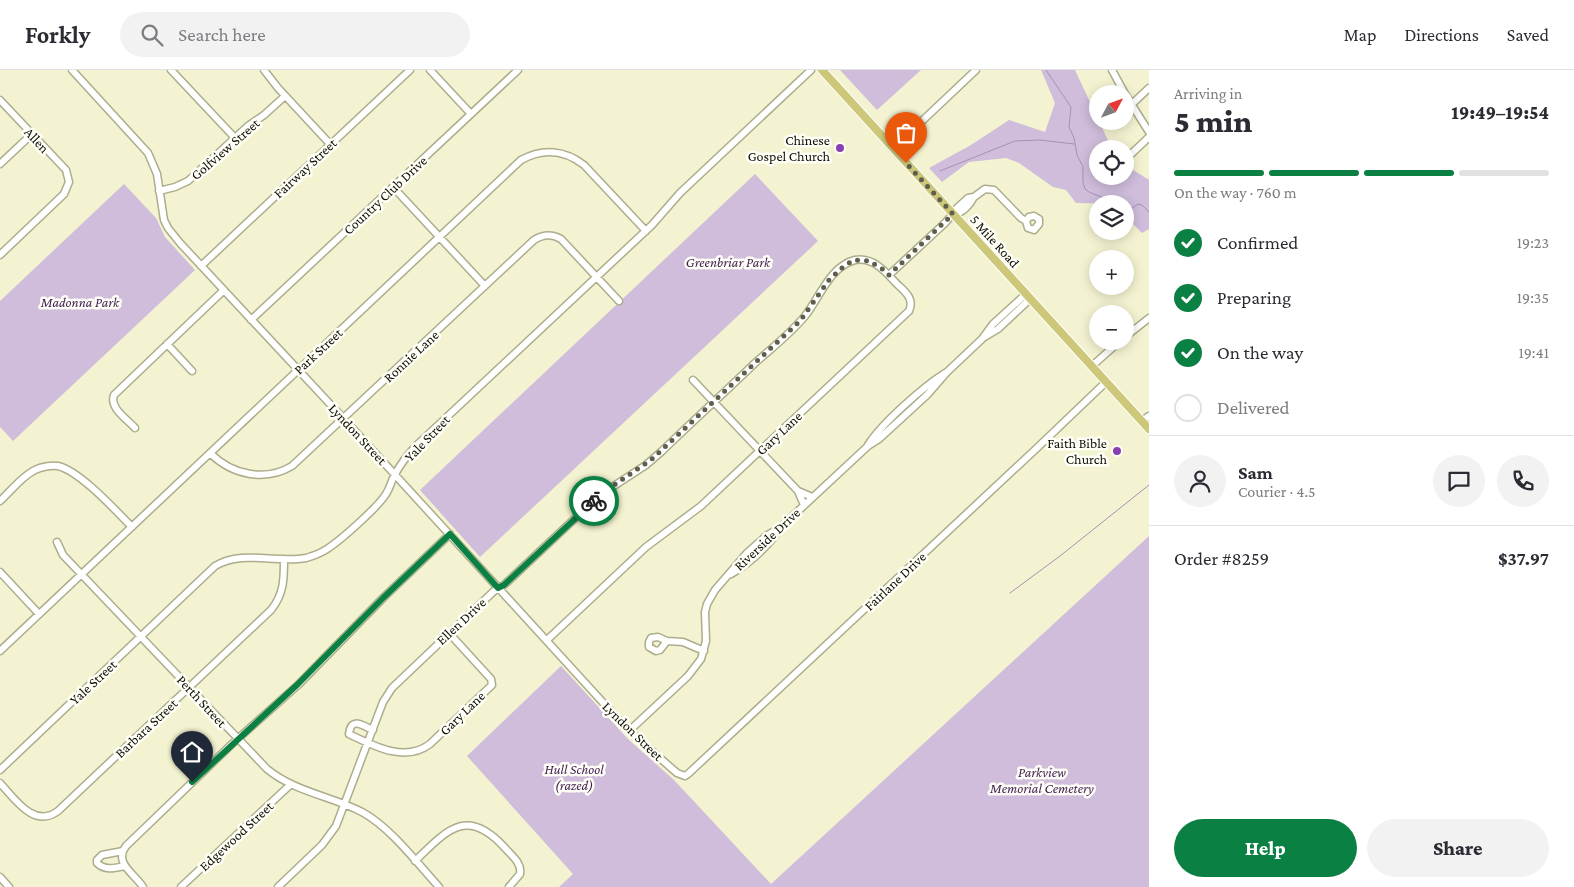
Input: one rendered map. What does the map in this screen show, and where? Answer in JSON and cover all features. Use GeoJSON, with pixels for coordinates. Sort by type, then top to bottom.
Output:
{"type":"FeatureCollection","features":[{"type":"Feature","properties":{"kind":"main road","name":"5 Mile Road"},"geometry":{"type":"LineString","coordinates":[[822,70],[1106,382],[1146,419],[1149,429]]}},
{"type":"Feature","properties":{"kind":"street","name":"Lyndon Street"},"geometry":{"type":"LineString","coordinates":[[72,70],[148,153],[155,167],[162,211],[168,228],[630,731],[677,773],[682,775]]}},
{"type":"Feature","properties":{"kind":"street"},"geometry":{"type":"LineString","coordinates":[[171,70],[235,138]]}},
{"type":"Feature","properties":{"kind":"street"},"geometry":{"type":"LineString","coordinates":[[264,70],[285,96],[330,144]]}},
{"type":"Feature","properties":{"kind":"street","name":"Fairway Street"},"geometry":{"type":"LineString","coordinates":[[201,266],[410,70]]}},
{"type":"Feature","properties":{"kind":"street"},"geometry":{"type":"LineString","coordinates":[[430,70],[471,114]]}},
{"type":"Feature","properties":{"kind":"street","name":"Country Club Drive"},"geometry":{"type":"LineString","coordinates":[[251,320],[518,70]]}},
{"type":"Feature","properties":{"kind":"street","name":"Yale Street"},"geometry":{"type":"LineString","coordinates":[[0,770],[210,570],[220,563],[231,558],[245,556],[284,559],[310,557],[332,546],[380,502],[390,488],[395,474],[417,445],[646,231],[680,193],[811,70]]}},
{"type":"Feature","properties":{"kind":"street"},"geometry":{"type":"LineString","coordinates":[[893,148],[918,128],[921,122],[976,70]]}},
{"type":"Feature","properties":{"kind":"street"},"geometry":{"type":"LineString","coordinates":[[1112,70],[1120,85]]}},
{"type":"Feature","properties":{"kind":"street"},"geometry":{"type":"LineString","coordinates":[[1134,102],[1149,88]]}},
{"type":"Feature","properties":{"kind":"street","name":"Golfview Street"},"geometry":{"type":"LineString","coordinates":[[159,191],[175,188],[188,181],[285,96]]}},
{"type":"Feature","properties":{"kind":"street","name":"Allen"},"geometry":{"type":"LineString","coordinates":[[0,100],[66,170],[69,182],[64,194],[0,256]]}},
{"type":"Feature","properties":{"kind":"street"},"geometry":{"type":"LineString","coordinates":[[1134,107],[1149,132]]}},
{"type":"Feature","properties":{"kind":"street"},"geometry":{"type":"LineString","coordinates":[[0,164],[32,134]]}},
{"type":"Feature","properties":{"kind":"street"},"geometry":{"type":"LineString","coordinates":[[1134,151],[1149,137]]}},
{"type":"Feature","properties":{"kind":"street","name":"Park Street"},"geometry":{"type":"LineString","coordinates":[[0,651],[521,160],[534,154],[546,152],[566,154],[584,165],[646,231]]}},
{"type":"Feature","properties":{"kind":"street"},"geometry":{"type":"LineString","coordinates":[[392,188],[485,286]]}},
{"type":"Feature","properties":{"kind":"street"},"geometry":{"type":"LineString","coordinates":[[889,275],[953,214],[959,214],[971,203],[974,197],[985,189],[994,190],[1026,221]]}},
{"type":"Feature","properties":{"kind":"street","name":"Ronnie Lane"},"geometry":{"type":"LineString","coordinates":[[210,453],[222,464],[236,471],[261,474],[277,473],[296,463],[534,240],[542,236],[548,235],[561,239],[619,301]]}},
{"type":"Feature","properties":{"kind":"street","name":"Ellen Drive"},"geometry":{"type":"LineString","coordinates":[[278,887],[330,836],[340,818],[383,702],[392,688],[449,633],[498,588],[504,585],[600,495],[651,460],[714,402],[800,321],[829,280],[844,266],[854,260],[869,261],[889,275]]}},
{"type":"Feature","properties":{"kind":"street","name":"Gary Lane"},"geometry":{"type":"LineString","coordinates":[[547,640],[646,547],[696,510],[909,311],[912,304],[910,298],[889,275]]}},
{"type":"Feature","properties":{"kind":"street"},"geometry":{"type":"LineString","coordinates":[[135,428],[115,407],[112,401],[113,397],[224,290]]}},
{"type":"Feature","properties":{"kind":"street","name":"Riverside Drive"},"geometry":{"type":"LineString","coordinates":[[704,651],[706,641],[704,625],[707,604],[715,590],[738,563],[760,542],[782,526],[868,446],[879,439],[927,395],[947,372],[982,339],[998,329],[1028,296]]}},
{"type":"Feature","properties":{"kind":"street"},"geometry":{"type":"LineString","coordinates":[[1134,330],[1149,318]]}},
{"type":"Feature","properties":{"kind":"street"},"geometry":{"type":"LineString","coordinates":[[167,344],[192,371]]}},
{"type":"Feature","properties":{"kind":"street"},"geometry":{"type":"LineString","coordinates":[[1092,366],[1110,350]]}},
{"type":"Feature","properties":{"kind":"street"},"geometry":{"type":"LineString","coordinates":[[693,380],[759,452],[798,491],[812,497]]}},
{"type":"Feature","properties":{"kind":"street","name":"Fairlane Drive"},"geometry":{"type":"LineString","coordinates":[[682,775],[688,774],[1106,382]]}},
{"type":"Feature","properties":{"kind":"street"},"geometry":{"type":"LineString","coordinates":[[1,496],[38,469],[57,466],[67,470],[101,495],[132,527]]}},
{"type":"Feature","properties":{"kind":"street"},"geometry":{"type":"LineString","coordinates":[[798,491],[804,505]]}},
{"type":"Feature","properties":{"kind":"street"},"geometry":{"type":"LineString","coordinates":[[125,866],[106,869],[97,863],[102,855],[122,851],[298,684],[383,598],[450,534]]}},
{"type":"Feature","properties":{"kind":"street","name":"Perth Street"},"geometry":{"type":"LineString","coordinates":[[57,542],[63,555],[267,769],[290,784],[362,812],[378,822],[440,887]]}},
{"type":"Feature","properties":{"kind":"street","name":"Barbara Street"},"geometry":{"type":"LineString","coordinates":[[0,783],[34,816],[44,817],[58,811],[275,604],[283,588],[284,559]]}},
{"type":"Feature","properties":{"kind":"street"},"geometry":{"type":"LineString","coordinates":[[0,572],[39,614]]}},
{"type":"Feature","properties":{"kind":"street","name":"Gary Lane"},"geometry":{"type":"LineString","coordinates":[[368,743],[400,753],[420,750],[430,744],[492,685],[492,679],[449,633]]}},
{"type":"Feature","properties":{"kind":"street"},"geometry":{"type":"LineString","coordinates":[[630,731],[693,670],[704,651],[683,642],[667,641]]}},
{"type":"Feature","properties":{"kind":"street"},"geometry":{"type":"LineString","coordinates":[[368,743],[349,734],[350,728],[358,723],[373,730]]}},
{"type":"Feature","properties":{"kind":"street","name":"Edgewood Street"},"geometry":{"type":"LineString","coordinates":[[181,887],[290,784]]}},
{"type":"Feature","properties":{"kind":"street"},"geometry":{"type":"LineString","coordinates":[[415,861],[444,834],[451,830],[463,826],[480,828],[493,836],[519,864],[520,874],[509,887]]}},
{"type":"Feature","properties":{"kind":"street"},"geometry":{"type":"LineString","coordinates":[[122,851],[121,859],[125,866],[143,887]]}},
{"type":"Feature","properties":{"kind":"street"},"geometry":{"type":"LineString","coordinates":[[0,877],[9,887]]}},
{"type":"Feature","properties":{"kind":"green space"},"geometry":{"type":"Polygon","coordinates":[[[840,70],[921,70],[877,110],[840,70]]]}},
{"type":"Feature","properties":{"kind":"green space"},"geometry":{"type":"Polygon","coordinates":[[[1041,70],[1075,70],[1089,100],[1089,130],[1103,130],[1108,140],[1089,140],[1089,185],[1134,185],[1134,171],[1149,180],[1149,229],[1142,233],[1134,225],[1134,195],[1089,195],[1089,203],[1076,203],[1066,190],[1053,187],[1019,163],[1006,158],[969,162],[942,182],[929,168],[971,145],[1009,120],[1045,132],[1055,103],[1041,70]]]}},
{"type":"Feature","properties":{"kind":"green space","name":"Greenbriar Park"},"geometry":{"type":"Polygon","coordinates":[[[755,174],[818,241],[480,557],[420,490],[755,174]]]}},
{"type":"Feature","properties":{"kind":"green space","name":"Madonna Park"},"geometry":{"type":"Polygon","coordinates":[[[124,184],[156,218],[165,237],[195,270],[13,441],[0,427],[0,301],[124,184]]]}},
{"type":"Feature","properties":{"kind":"green space","name":"Parkview Memorial Cemetery"},"geometry":{"type":"Polygon","coordinates":[[[1149,536],[1149,887],[559,887],[573,874],[467,756],[561,666],[628,739],[674,780],[771,884],[1149,536]]]}},
{"type":"Feature","properties":{"kind":"waterway"},"geometry":{"type":"LineString","coordinates":[[1046,70],[1071,107],[1069,127],[1074,138],[1077,155],[1083,167],[1085,189],[1096,195]]}},
{"type":"Feature","properties":{"kind":"waterway"},"geometry":{"type":"LineString","coordinates":[[940,171],[1015,141],[1040,140],[1074,144]]}},
{"type":"Feature","properties":{"kind":"waterway"},"geometry":{"type":"LineString","coordinates":[[1134,207],[1138,204],[1142,205],[1149,212]]}},
{"type":"Feature","properties":{"kind":"waterway"},"geometry":{"type":"LineString","coordinates":[[1010,593],[1149,485]]}},
{"type":"Feature","properties":{"kind":"way so far"},"geometry":{"type":"LineString","coordinates":[[594,501],[608,489],[651,460],[800,321],[829,280],[844,266],[854,260],[869,261],[889,275],[945,223],[953,214],[906,163]]}},
{"type":"Feature","properties":{"kind":"place","name":"Chinese Gospel Church"},"geometry":{"type":"Point","coordinates":[840,148]}},
{"type":"Feature","properties":{"kind":"place","name":"Faith Bible Church"},"geometry":{"type":"Point","coordinates":[1117,451]}},
{"type":"Feature","properties":{"kind":"route"},"geometry":{"type":"LineString","coordinates":[[192,782],[298,684],[413,568],[450,534],[498,588],[504,585],[594,501]]}},
{"type":"Feature","properties":{"kind":"park label","name":"Hull School (razed)"},"geometry":{"type":"Point","coordinates":[574,778]}}]}
